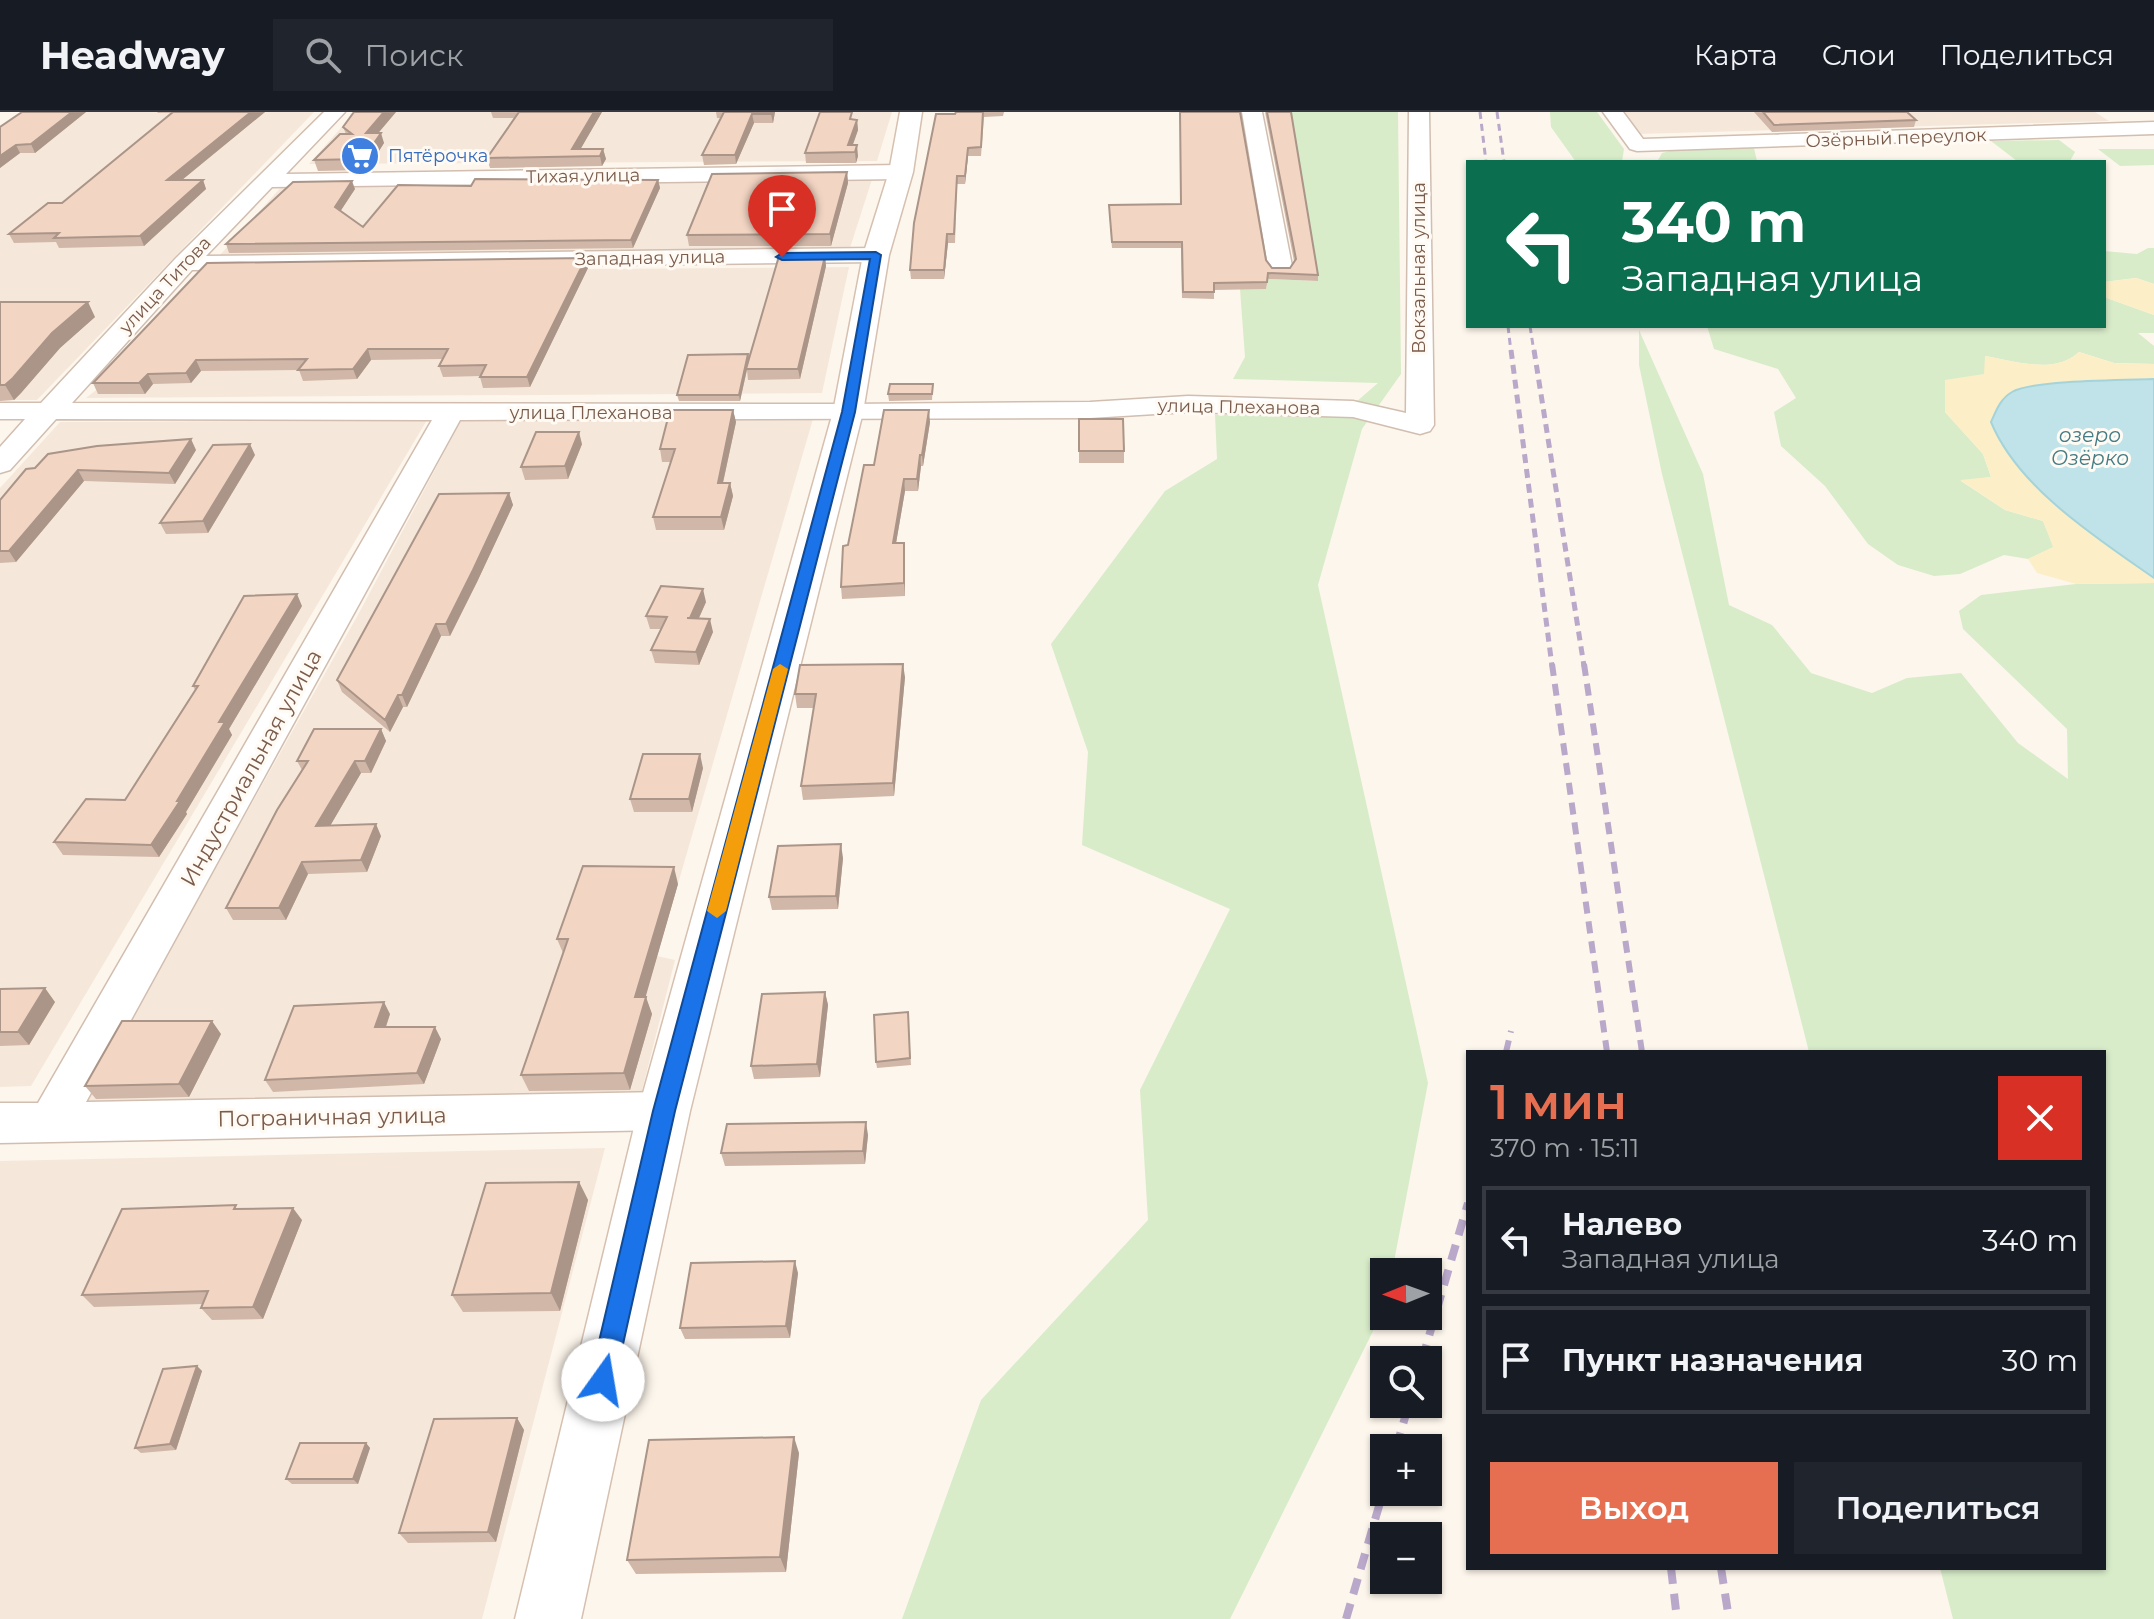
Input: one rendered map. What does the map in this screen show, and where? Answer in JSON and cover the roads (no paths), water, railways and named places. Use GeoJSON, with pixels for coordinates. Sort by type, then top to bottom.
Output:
{"type":"FeatureCollection","features":[{"type":"Feature","properties":{"kind":"street","name":"улица Титова"},"geometry":{"type":"LineString","coordinates":[[0,464],[185,263],[335,112]]}},
{"type":"Feature","properties":{"kind":"street"},"geometry":{"type":"LineString","coordinates":[[548,1619],[664,1111],[848,412],[876,255],[901,172],[911,112]]}},
{"type":"Feature","properties":{"kind":"street"},"geometry":{"type":"LineString","coordinates":[[1252,112],[1280,266]]}},
{"type":"Feature","properties":{"kind":"street","name":"Вокзальная улица"},"geometry":{"type":"LineString","coordinates":[[1419,112],[1420,425]]}},
{"type":"Feature","properties":{"kind":"street","name":"Озёрный переулок"},"geometry":{"type":"LineString","coordinates":[[1613,112],[1637,145],[2154,126]]}},
{"type":"Feature","properties":{"kind":"street"},"geometry":{"type":"LineString","coordinates":[[2138,112],[2154,126]]}},
{"type":"Feature","properties":{"kind":"street","name":"Тихая улица"},"geometry":{"type":"LineString","coordinates":[[265,181],[901,172]]}},
{"type":"Feature","properties":{"kind":"street","name":"Западная улица"},"geometry":{"type":"LineString","coordinates":[[185,263],[876,255]]}},
{"type":"Feature","properties":{"kind":"street","name":"улица Плеханова"},"geometry":{"type":"LineString","coordinates":[[0,411],[848,412],[1090,410],[1188,404],[1353,409],[1420,425]]}},
{"type":"Feature","properties":{"kind":"street","name":"Индустриальная улица"},"geometry":{"type":"LineString","coordinates":[[51,1122],[450,413]]}},
{"type":"Feature","properties":{"kind":"street","name":"Пограничная улица"},"geometry":{"type":"LineString","coordinates":[[0,1123],[664,1111]]}},
{"type":"Feature","properties":{"kind":"water","name":"озеро Озёрко"},"geometry":{"type":"Polygon","coordinates":[[[2154,379],[2154,578],[2084,528],[2039,490],[2003,446],[1991,422],[2004,398],[2022,388],[2080,381],[2154,379]]]}},
{"type":"Feature","properties":{"kind":"railway"},"geometry":{"type":"LineString","coordinates":[[1480,112],[1486,160]]}},
{"type":"Feature","properties":{"kind":"railway"},"geometry":{"type":"LineString","coordinates":[[1497,112],[1504,160]]}},
{"type":"Feature","properties":{"kind":"railway"},"geometry":{"type":"LineString","coordinates":[[1508,328],[1511,352]]}},
{"type":"Feature","properties":{"kind":"railway"},"geometry":{"type":"LineString","coordinates":[[1530,328],[1534,352]]}},
{"type":"Feature","properties":{"kind":"railway"},"geometry":{"type":"LineString","coordinates":[[1511,350],[1552,666]]}},
{"type":"Feature","properties":{"kind":"railway"},"geometry":{"type":"LineString","coordinates":[[1534,350],[1584,666]]}},
{"type":"Feature","properties":{"kind":"railway"},"geometry":{"type":"LineString","coordinates":[[1552,664],[1607,1050]]}},
{"type":"Feature","properties":{"kind":"railway"},"geometry":{"type":"LineString","coordinates":[[1584,664],[1642,1050]]}},
{"type":"Feature","properties":{"kind":"railway"},"geometry":{"type":"LineString","coordinates":[[1506,1050],[1511,1031]]}},
{"type":"Feature","properties":{"kind":"railway"},"geometry":{"type":"LineString","coordinates":[[1426,1346],[1466,1210]]}},
{"type":"Feature","properties":{"kind":"railway"},"geometry":{"type":"LineString","coordinates":[[1400,1434],[1405,1418]]}},
{"type":"Feature","properties":{"kind":"railway"},"geometry":{"type":"LineString","coordinates":[[1346,1619],[1379,1506]]}},
{"type":"Feature","properties":{"kind":"railway"},"geometry":{"type":"LineString","coordinates":[[1671,1570],[1677,1619]]}},
{"type":"Feature","properties":{"kind":"railway"},"geometry":{"type":"LineString","coordinates":[[1721,1570],[1729,1619]]}},
{"type":"Feature","properties":{"kind":"place","name":"Пятёрочка"},"geometry":{"type":"Point","coordinates":[360,156]}}]}
